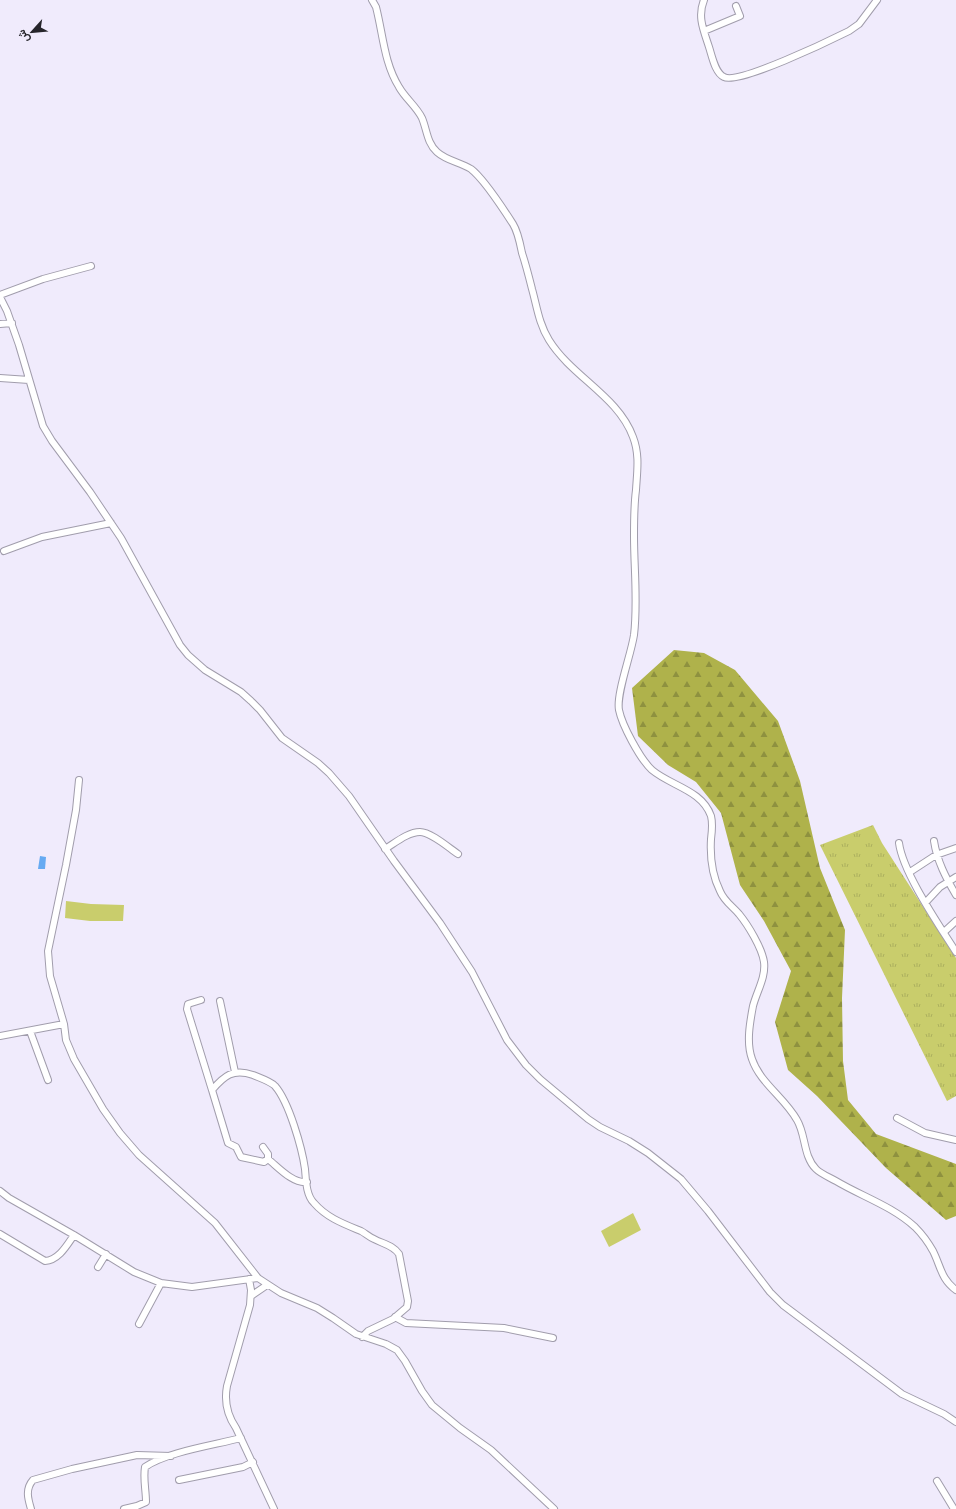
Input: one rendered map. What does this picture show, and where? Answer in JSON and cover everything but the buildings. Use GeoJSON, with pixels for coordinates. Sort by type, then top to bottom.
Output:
{"type":"FeatureCollection","features":[{"type":"Feature","properties":{"kind":"street"},"geometry":{"type":"LineString","coordinates":[[372,0],[376,7],[388,61],[394,77],[400,90],[416,107],[421,116],[432,147],[444,157],[470,168],[484,183],[515,228],[533,293],[535,308],[551,343],[570,366],[610,401],[633,436],[637,450],[638,465],[634,518],[636,614],[631,649],[618,707],[624,726],[634,744],[652,769],[686,789],[700,801],[710,814],[713,826],[711,857],[717,886],[721,896],[744,921],[759,947],[764,960],[764,972],[754,1004],[749,1032],[751,1057],[766,1083],[783,1101],[802,1128],[807,1152],[816,1169],[840,1184],[895,1212],[911,1223],[928,1242],[946,1282],[956,1290]]}},
{"type":"Feature","properties":{"kind":"street"},"geometry":{"type":"LineString","coordinates":[[704,0],[700,13],[704,31],[715,65],[724,78],[739,77],[780,62],[850,32],[859,24],[877,0]]}},
{"type":"Feature","properties":{"kind":"street"},"geometry":{"type":"LineString","coordinates":[[704,31],[740,16],[736,6]]}},
{"type":"Feature","properties":{"kind":"street"},"geometry":{"type":"LineString","coordinates":[[91,266],[44,279],[0,296],[12,324],[30,380],[39,416],[45,430],[121,538],[180,644],[188,655],[205,670],[240,692],[260,710],[282,738],[318,763],[349,796],[385,849],[440,923],[472,972],[507,1040],[526,1065],[540,1079],[588,1119],[600,1127],[629,1141],[681,1179],[704,1206],[770,1292],[783,1305],[902,1394],[938,1411],[956,1422]]}},
{"type":"Feature","properties":{"kind":"street"},"geometry":{"type":"LineString","coordinates":[[0,324],[12,324]]}},
{"type":"Feature","properties":{"kind":"street"},"geometry":{"type":"LineString","coordinates":[[0,378],[30,380]]}},
{"type":"Feature","properties":{"kind":"street"},"geometry":{"type":"LineString","coordinates":[[4,551],[42,537],[111,523]]}},
{"type":"Feature","properties":{"kind":"street"},"geometry":{"type":"LineString","coordinates":[[79,780],[76,810],[48,951],[50,976],[64,1024],[66,1040],[89,1087],[120,1133],[139,1155],[215,1223],[258,1278],[298,1301],[317,1308],[362,1337],[386,1344],[397,1350],[432,1406],[491,1450],[554,1509]]}},
{"type":"Feature","properties":{"kind":"street"},"geometry":{"type":"LineString","coordinates":[[385,849],[412,834],[419,832],[431,836],[458,854]]}},
{"type":"Feature","properties":{"kind":"street"},"geometry":{"type":"LineString","coordinates":[[934,841],[936,855],[948,882],[956,895]]}},
{"type":"Feature","properties":{"kind":"street"},"geometry":{"type":"LineString","coordinates":[[899,843],[900,853],[926,902],[956,952]]}},
{"type":"Feature","properties":{"kind":"street"},"geometry":{"type":"LineString","coordinates":[[910,872],[936,855],[956,848]]}},
{"type":"Feature","properties":{"kind":"street"},"geometry":{"type":"LineString","coordinates":[[926,902],[940,887],[956,877]]}},
{"type":"Feature","properties":{"kind":"street"},"geometry":{"type":"LineString","coordinates":[[944,932],[956,921]]}},
{"type":"Feature","properties":{"kind":"street"},"geometry":{"type":"LineString","coordinates":[[201,1000],[188,1004],[187,1009],[228,1143],[236,1147],[241,1156],[264,1162],[268,1159]]}},
{"type":"Feature","properties":{"kind":"street"},"geometry":{"type":"LineString","coordinates":[[220,1001],[235,1072]]}},
{"type":"Feature","properties":{"kind":"street"},"geometry":{"type":"LineString","coordinates":[[0,1036],[64,1024]]}},
{"type":"Feature","properties":{"kind":"street"},"geometry":{"type":"LineString","coordinates":[[30,1031],[48,1080]]}},
{"type":"Feature","properties":{"kind":"street"},"geometry":{"type":"LineString","coordinates":[[212,1090],[222,1078],[235,1072],[251,1074],[274,1086],[282,1096],[296,1134],[304,1166],[309,1196],[312,1202],[328,1215],[375,1240],[388,1244],[396,1250],[401,1259],[408,1302],[407,1307],[395,1317],[368,1331],[362,1337]]}},
{"type":"Feature","properties":{"kind":"street"},"geometry":{"type":"LineString","coordinates":[[897,1118],[925,1133],[956,1140]]}},
{"type":"Feature","properties":{"kind":"street"},"geometry":{"type":"LineString","coordinates":[[263,1147],[268,1154],[268,1159],[301,1183],[306,1182]]}},
{"type":"Feature","properties":{"kind":"street"},"geometry":{"type":"LineString","coordinates":[[0,1191],[38,1216],[74,1235],[134,1272],[161,1283],[192,1287],[258,1278]]}},
{"type":"Feature","properties":{"kind":"street"},"geometry":{"type":"LineString","coordinates":[[0,1234],[45,1261],[51,1261],[59,1255],[74,1235]]}},
{"type":"Feature","properties":{"kind":"street"},"geometry":{"type":"LineString","coordinates":[[98,1267],[106,1254]]}},
{"type":"Feature","properties":{"kind":"street"},"geometry":{"type":"LineString","coordinates":[[249,1279],[251,1290],[250,1305],[237,1347],[225,1395],[226,1405],[231,1420],[253,1462],[274,1509]]}},
{"type":"Feature","properties":{"kind":"street"},"geometry":{"type":"LineString","coordinates":[[139,1324],[161,1283]]}},
{"type":"Feature","properties":{"kind":"street"},"geometry":{"type":"LineString","coordinates":[[251,1296],[268,1285]]}},
{"type":"Feature","properties":{"kind":"street"},"geometry":{"type":"LineString","coordinates":[[395,1317],[406,1323],[504,1328],[553,1338]]}},
{"type":"Feature","properties":{"kind":"street"},"geometry":{"type":"LineString","coordinates":[[124,1509],[146,1502],[146,1491],[143,1475],[145,1467],[152,1462],[241,1438]]}},
{"type":"Feature","properties":{"kind":"street"},"geometry":{"type":"LineString","coordinates":[[31,1509],[28,1497],[28,1488],[32,1480],[72,1469],[137,1455],[171,1456]]}},
{"type":"Feature","properties":{"kind":"street"},"geometry":{"type":"LineString","coordinates":[[179,1480],[243,1467],[253,1462]]}},
{"type":"Feature","properties":{"kind":"street"},"geometry":{"type":"LineString","coordinates":[[937,1481],[954,1509]]}},
{"type":"Feature","properties":{"kind":"green space"},"geometry":{"type":"Polygon","coordinates":[[[674,650],[704,653],[735,670],[778,721],[800,781],[820,868],[845,930],[842,998],[843,1061],[848,1100],[876,1134],[956,1164],[956,1216],[946,1220],[886,1168],[817,1096],[788,1070],[775,1022],[791,971],[764,921],[740,885],[721,813],[696,782],[668,765],[638,736],[632,688],[674,650]]]}},
{"type":"Feature","properties":{"kind":"green space"},"geometry":{"type":"Polygon","coordinates":[[[873,825],[882,843],[956,958],[956,1096],[947,1101],[820,845],[873,825]]]}},
{"type":"Feature","properties":{"kind":"green space"},"geometry":{"type":"Polygon","coordinates":[[[66,901],[91,904],[124,905],[123,921],[90,921],[65,918],[66,901]]]}},
{"type":"Feature","properties":{"kind":"green space"},"geometry":{"type":"Polygon","coordinates":[[[633,1213],[641,1230],[609,1247],[601,1231],[633,1213]]]}},
{"type":"Feature","properties":{"kind":"water"},"geometry":{"type":"Polygon","coordinates":[[[40,856],[46,857],[45,869],[38,869],[40,856]]]}}]}
